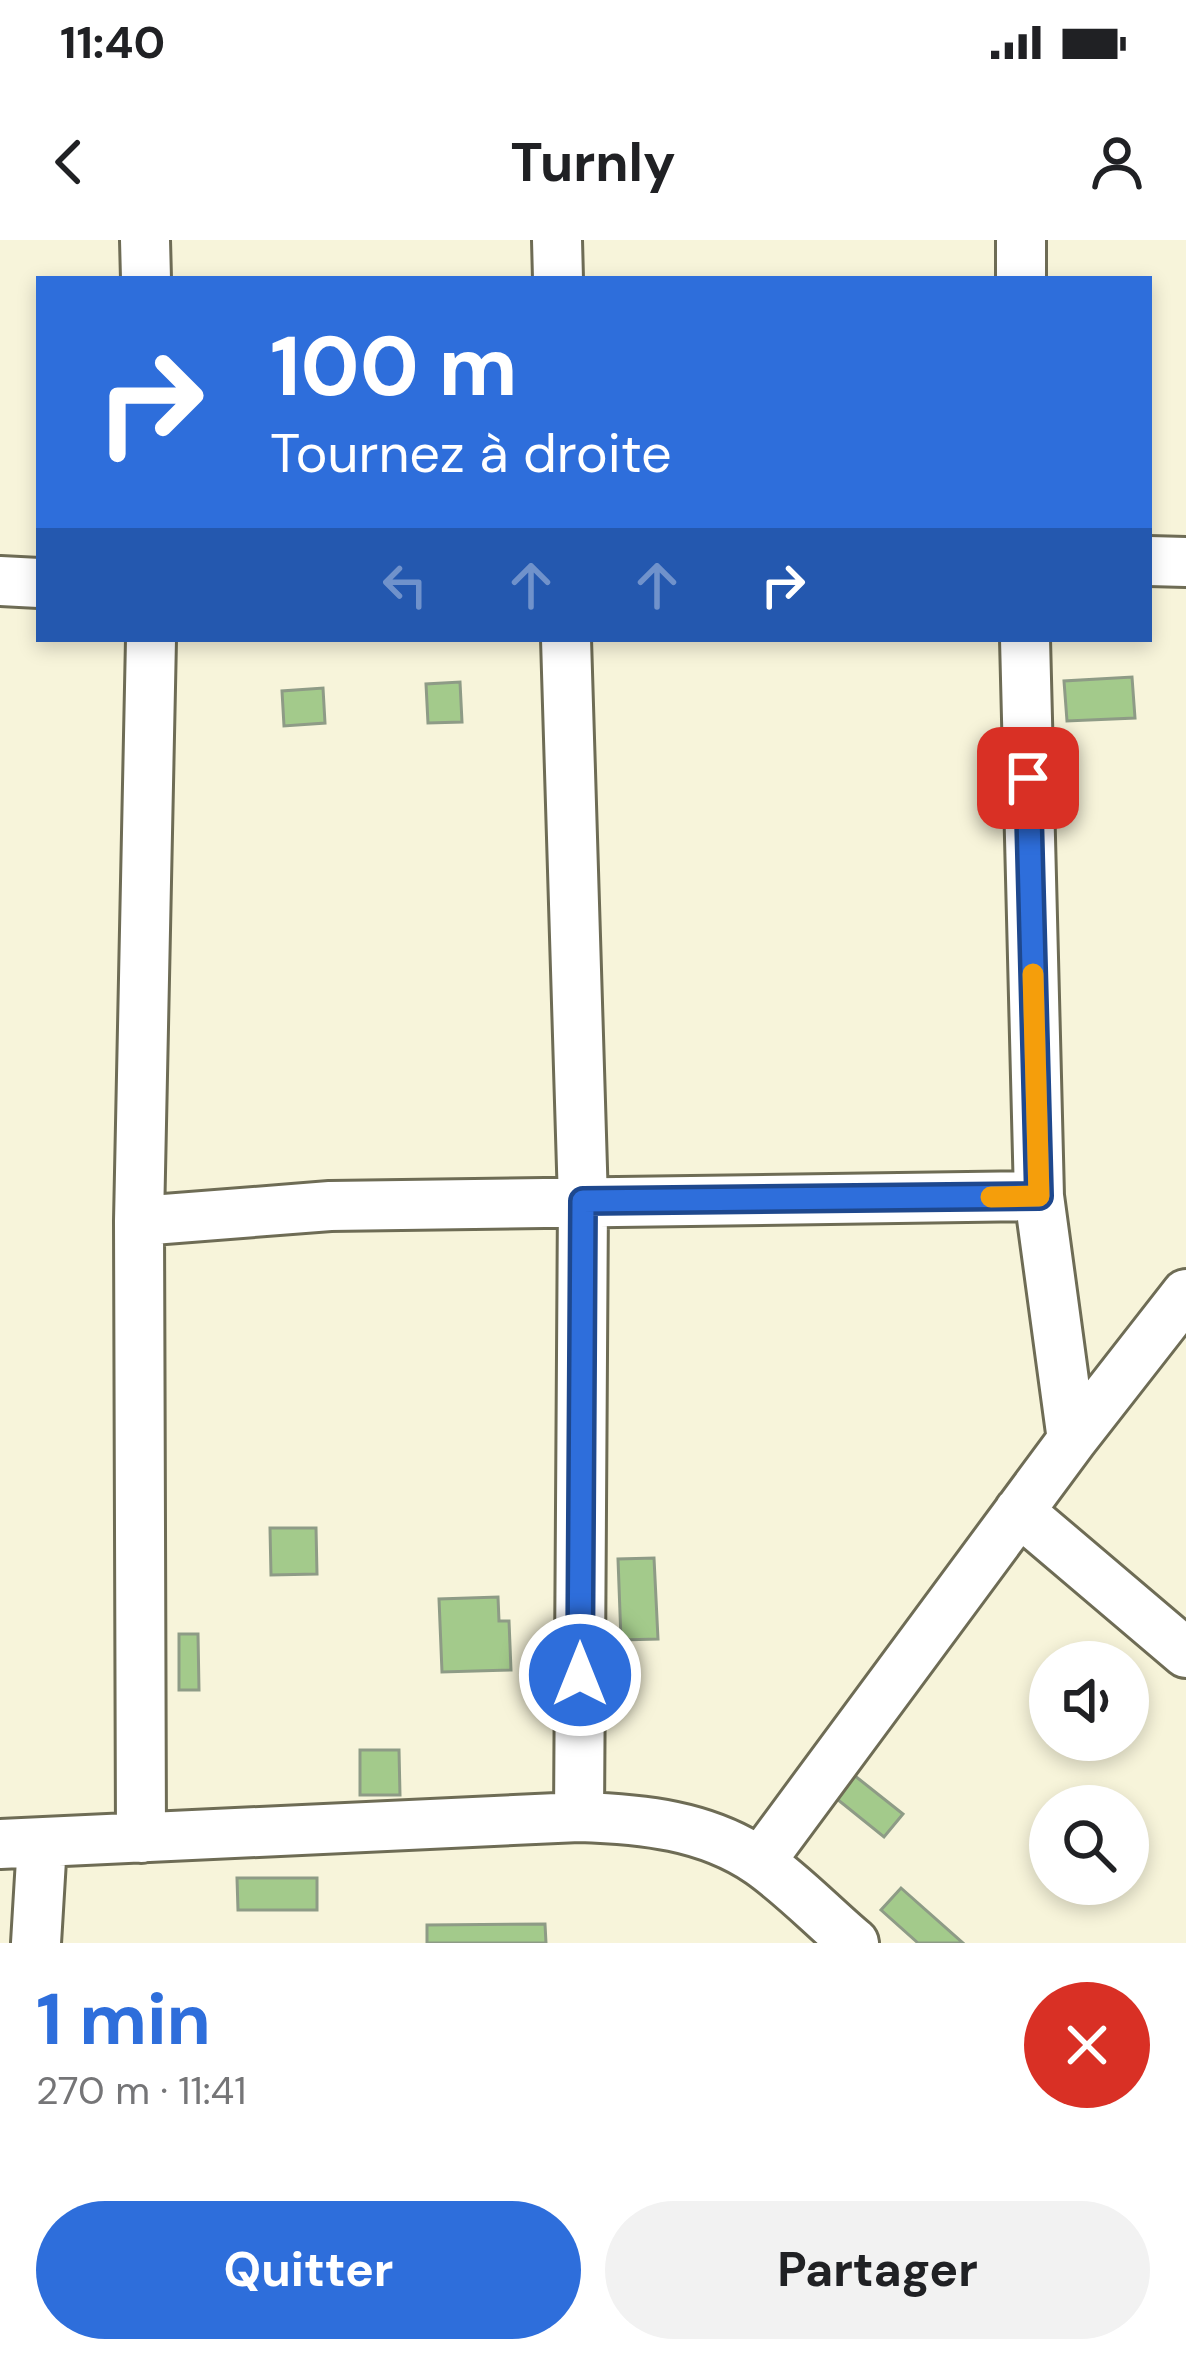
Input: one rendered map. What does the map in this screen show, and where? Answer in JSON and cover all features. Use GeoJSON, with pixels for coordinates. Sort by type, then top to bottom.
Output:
{"type":"FeatureCollection","features":[{"type":"Feature","properties":{"kind":"street"},"geometry":{"type":"LineString","coordinates":[[145,240],[146,276]]}},
{"type":"Feature","properties":{"kind":"street"},"geometry":{"type":"LineString","coordinates":[[557,240],[558,276]]}},
{"type":"Feature","properties":{"kind":"street"},"geometry":{"type":"LineString","coordinates":[[1021,240],[1022,276]]}},
{"type":"Feature","properties":{"kind":"street"},"geometry":{"type":"LineString","coordinates":[[1152,561],[1186,562]]}},
{"type":"Feature","properties":{"kind":"street"},"geometry":{"type":"LineString","coordinates":[[0,581],[36,583]]}},
{"type":"Feature","properties":{"kind":"street"},"geometry":{"type":"LineString","coordinates":[[141,1838],[139,1221],[151,642]]}},
{"type":"Feature","properties":{"kind":"street"},"geometry":{"type":"LineString","coordinates":[[566,642],[583,1201],[578,1817]]}},
{"type":"Feature","properties":{"kind":"street"},"geometry":{"type":"LineString","coordinates":[[1025,642],[1039,1196],[1072,1440]]}},
{"type":"Feature","properties":{"kind":"street"},"geometry":{"type":"LineString","coordinates":[[139,1221],[330,1206],[1039,1196]]}},
{"type":"Feature","properties":{"kind":"street"},"geometry":{"type":"LineString","coordinates":[[760,1862],[1072,1440],[1186,1294]]}},
{"type":"Feature","properties":{"kind":"street"},"geometry":{"type":"LineString","coordinates":[[1019,1511],[1186,1653]]}},
{"type":"Feature","properties":{"kind":"street"},"geometry":{"type":"LineString","coordinates":[[36,1943],[21,1843],[578,1817],[641,1819],[703,1833],[760,1862],[854,1943]]}},
{"type":"Feature","properties":{"kind":"building"},"geometry":{"type":"Polygon","coordinates":[[[1132,677],[1135,718],[1067,721],[1064,681],[1132,677]]]}},
{"type":"Feature","properties":{"kind":"building"},"geometry":{"type":"Polygon","coordinates":[[[460,682],[462,722],[428,723],[426,684],[460,682]]]}},
{"type":"Feature","properties":{"kind":"building"},"geometry":{"type":"Polygon","coordinates":[[[323,688],[325,723],[284,726],[282,691],[323,688]]]}},
{"type":"Feature","properties":{"kind":"building"},"geometry":{"type":"Polygon","coordinates":[[[270,1528],[316,1528],[317,1574],[271,1575],[270,1528]]]}},
{"type":"Feature","properties":{"kind":"building"},"geometry":{"type":"Polygon","coordinates":[[[654,1558],[658,1639],[621,1640],[618,1559],[654,1558]]]}},
{"type":"Feature","properties":{"kind":"building"},"geometry":{"type":"Polygon","coordinates":[[[498,1597],[499,1621],[509,1621],[511,1670],[442,1672],[439,1599],[498,1597]]]}},
{"type":"Feature","properties":{"kind":"building"},"geometry":{"type":"Polygon","coordinates":[[[179,1634],[198,1634],[199,1690],[179,1690],[179,1634]]]}},
{"type":"Feature","properties":{"kind":"building"},"geometry":{"type":"Polygon","coordinates":[[[360,1750],[399,1750],[400,1795],[360,1795],[360,1750]]]}},
{"type":"Feature","properties":{"kind":"building"},"geometry":{"type":"Polygon","coordinates":[[[845,1768],[903,1814],[884,1837],[827,1791],[845,1768]]]}},
{"type":"Feature","properties":{"kind":"building"},"geometry":{"type":"Polygon","coordinates":[[[237,1878],[317,1878],[317,1910],[238,1910],[237,1878]]]}},
{"type":"Feature","properties":{"kind":"building"},"geometry":{"type":"Polygon","coordinates":[[[901,1888],[963,1943],[918,1943],[881,1910],[901,1888]]]}},
{"type":"Feature","properties":{"kind":"building"},"geometry":{"type":"Polygon","coordinates":[[[545,1924],[546,1943],[427,1943],[427,1925],[545,1924]]]}},
{"type":"Feature","properties":{"kind":"slow traffic"},"geometry":{"type":"LineString","coordinates":[[991,1197],[1039,1196],[1033,974]]}},
{"type":"Feature","properties":{"kind":"route"},"geometry":{"type":"LineString","coordinates":[[580,1675],[583,1201],[1039,1196],[1028,778]]}}]}
